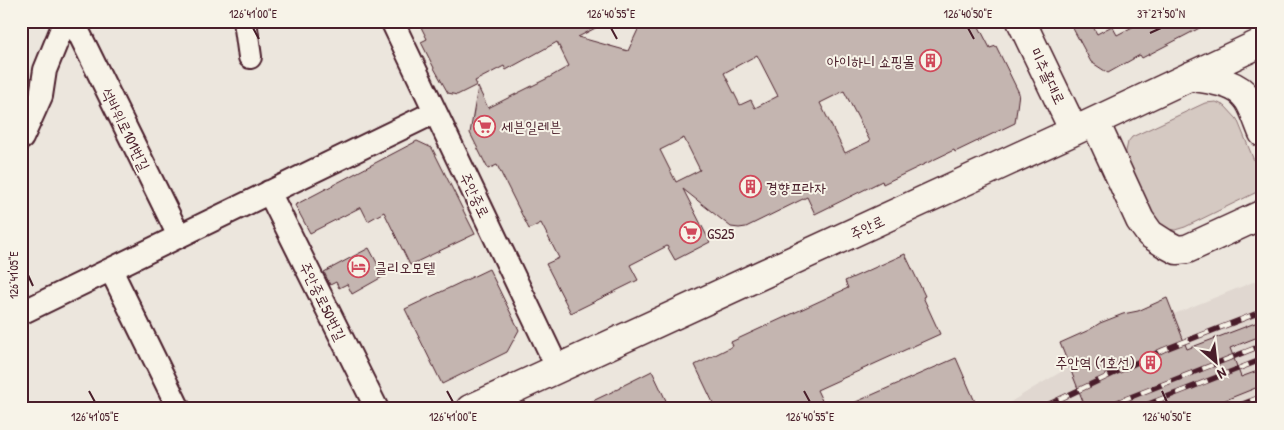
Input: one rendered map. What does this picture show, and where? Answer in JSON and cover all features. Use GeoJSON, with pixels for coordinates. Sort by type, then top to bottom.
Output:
{"type":"FeatureCollection","features":[{"type":"Feature","properties":{"kind":"main road","name":"미추홀대로"},"geometry":{"type":"LineString","coordinates":[[1021,21],[1150,234],[1177,250],[1187,248],[1263,214]]}},
{"type":"Feature","properties":{"kind":"main road","name":"주안로"},"geometry":{"type":"LineString","coordinates":[[470,409],[1263,42]]}},
{"type":"Feature","properties":{"kind":"main road"},"geometry":{"type":"LineString","coordinates":[[1190,76],[1226,84],[1238,89],[1248,98],[1263,133]]}},
{"type":"Feature","properties":{"kind":"street"},"geometry":{"type":"LineString","coordinates":[[22,138],[41,96],[44,70],[64,21]]}},
{"type":"Feature","properties":{"kind":"street","name":"석바위로101번길"},"geometry":{"type":"LineString","coordinates":[[73,21],[179,236]]}},
{"type":"Feature","properties":{"kind":"street"},"geometry":{"type":"LineString","coordinates":[[245,21],[250,58]]}},
{"type":"Feature","properties":{"kind":"street","name":"주안중로"},"geometry":{"type":"LineString","coordinates":[[392,21],[558,369]]}},
{"type":"Feature","properties":{"kind":"street"},"geometry":{"type":"LineString","coordinates":[[21,313],[435,112]]}},
{"type":"Feature","properties":{"kind":"street","name":"주안중로50번길"},"geometry":{"type":"LineString","coordinates":[[269,192],[377,409]]}},
{"type":"Feature","properties":{"kind":"street"},"geometry":{"type":"LineString","coordinates":[[111,270],[179,409]]}},
{"type":"Feature","properties":{"kind":"shaded area"},"geometry":{"type":"Polygon","coordinates":[[[1216,102],[1225,106],[1237,119],[1262,180],[1259,191],[1185,227],[1175,230],[1166,229],[1159,226],[1151,216],[1125,156],[1128,142],[1132,137],[1205,103],[1216,102]]]}},
{"type":"Feature","properties":{"kind":"shaded area","name":"주안역 (1호선)"},"geometry":{"type":"Polygon","coordinates":[[[1263,278],[1263,409],[999,409],[1132,331],[1263,278]]]}},
{"type":"Feature","properties":{"kind":"building"},"geometry":{"type":"Polygon","coordinates":[[[418,21],[609,21],[578,37],[628,51],[642,21],[751,21],[754,28],[768,21],[976,21],[990,48],[996,46],[1019,93],[1015,123],[883,184],[882,181],[815,214],[807,197],[746,227],[731,227],[683,189],[710,242],[675,260],[667,246],[630,265],[638,280],[571,313],[546,264],[559,258],[541,223],[529,229],[497,165],[488,169],[470,133],[478,87],[488,108],[550,77],[569,66],[557,42],[506,70],[504,66],[475,81],[477,85],[457,95],[448,93],[434,68],[421,42],[427,39],[418,21]],[[757,55],[724,73],[740,105],[751,100],[755,108],[778,96],[757,55]],[[844,91],[820,103],[845,153],[870,141],[844,91]],[[684,138],[660,150],[676,182],[700,170],[684,138]]]}},
{"type":"Feature","properties":{"kind":"building"},"geometry":{"type":"Polygon","coordinates":[[[1069,21],[1090,21],[1097,34],[1112,26],[1117,35],[1144,21],[1213,21],[1142,58],[1140,55],[1108,73],[1091,62],[1069,21]]]}},
{"type":"Feature","properties":{"kind":"building"},"geometry":{"type":"Polygon","coordinates":[[[417,141],[432,148],[475,234],[410,265],[384,212],[368,221],[361,207],[310,233],[295,205],[417,141]]]}},
{"type":"Feature","properties":{"kind":"building"},"geometry":{"type":"Polygon","coordinates":[[[369,248],[384,276],[352,294],[347,284],[339,288],[336,282],[330,285],[324,272],[369,248]]]}},
{"type":"Feature","properties":{"kind":"building"},"geometry":{"type":"Polygon","coordinates":[[[905,254],[940,334],[817,390],[826,409],[716,409],[695,365],[733,346],[731,342],[848,288],[845,281],[905,254]]]}},
{"type":"Feature","properties":{"kind":"building"},"geometry":{"type":"Polygon","coordinates":[[[489,269],[519,330],[507,352],[442,384],[405,309],[489,269]]]}},
{"type":"Feature","properties":{"kind":"building","name":"주안역 (1호선)"},"geometry":{"type":"Polygon","coordinates":[[[1167,298],[1187,349],[1263,320],[1263,335],[1230,348],[1241,377],[1263,369],[1263,385],[1203,409],[1086,409],[1060,343],[1100,323],[1123,314],[1138,311],[1167,298]]]}},
{"type":"Feature","properties":{"kind":"building"},"geometry":{"type":"Polygon","coordinates":[[[956,358],[976,404],[965,409],[840,409],[956,358]]]}},
{"type":"Feature","properties":{"kind":"building"},"geometry":{"type":"Polygon","coordinates":[[[652,371],[670,409],[576,409],[620,388],[652,371]]]}},
{"type":"Feature","properties":{"kind":"railway"},"geometry":{"type":"LineString","coordinates":[[1039,409],[1163,350],[1263,311]]}},
{"type":"Feature","properties":{"kind":"railway"},"geometry":{"type":"LineString","coordinates":[[1100,409],[1263,345]]}},
{"type":"Feature","properties":{"kind":"railway"},"geometry":{"type":"LineString","coordinates":[[1136,409],[1263,359]]}},
{"type":"Feature","properties":{"kind":"railway"},"geometry":{"type":"LineString","coordinates":[[1230,409],[1263,396]]}},
{"type":"Feature","properties":{"kind":"place","name":"아이하니 쇼핑몰"},"geometry":{"type":"Point","coordinates":[931,61]}},
{"type":"Feature","properties":{"kind":"place","name":"세븐일레븐"},"geometry":{"type":"Point","coordinates":[485,126]}},
{"type":"Feature","properties":{"kind":"place","name":"경향프라자"},"geometry":{"type":"Point","coordinates":[750,187]}},
{"type":"Feature","properties":{"kind":"place","name":"GS25"},"geometry":{"type":"Point","coordinates":[691,233]}},
{"type":"Feature","properties":{"kind":"place","name":"클리오모텔"},"geometry":{"type":"Point","coordinates":[359,267]}},
{"type":"Feature","properties":{"kind":"place","name":"주안역 (1호선)"},"geometry":{"type":"Point","coordinates":[1151,362]}}]}
